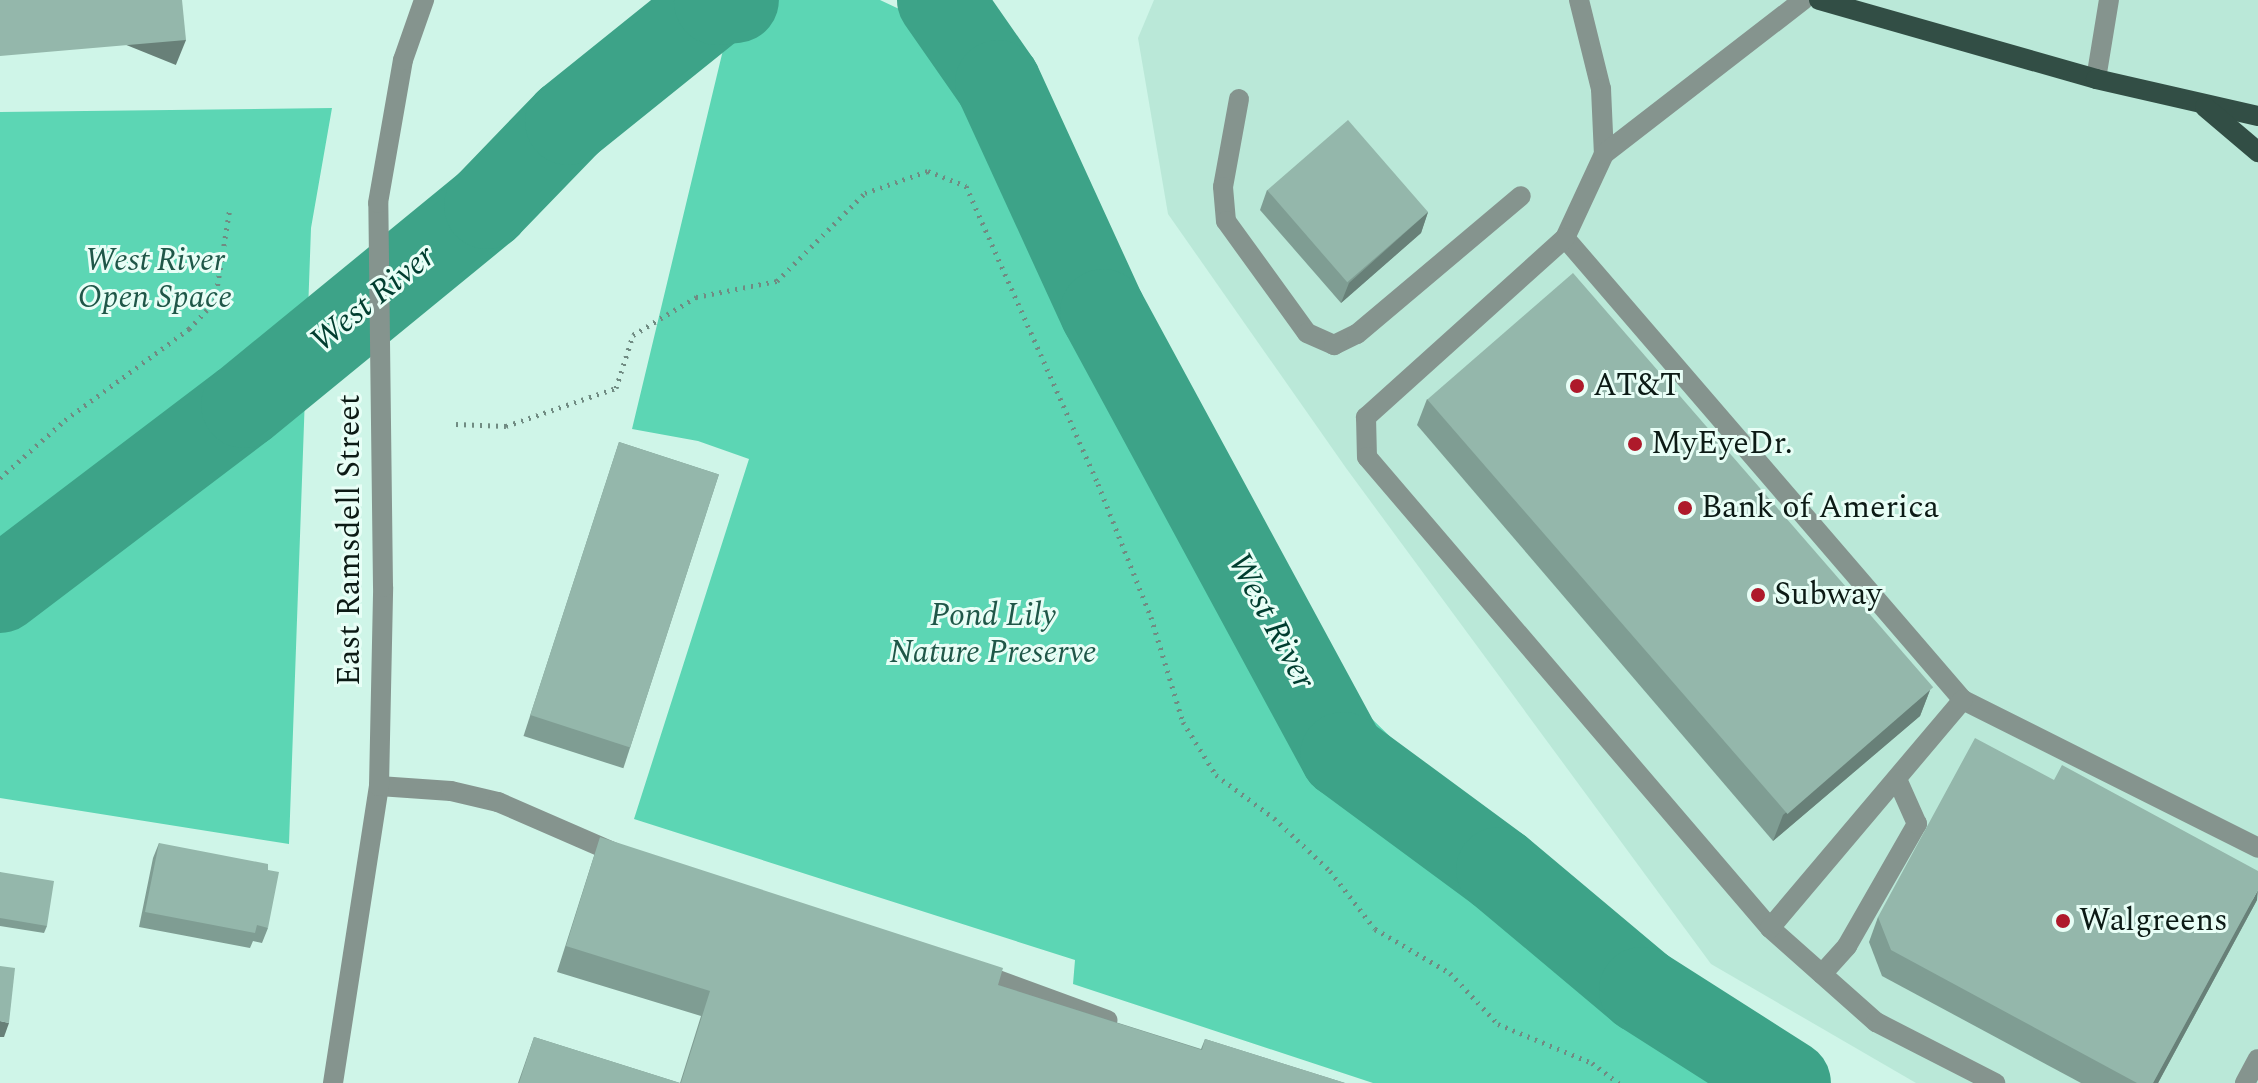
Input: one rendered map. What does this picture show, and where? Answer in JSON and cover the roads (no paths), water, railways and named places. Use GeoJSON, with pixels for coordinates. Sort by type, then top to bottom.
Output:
{"type":"FeatureCollection","features":[{"type":"Feature","properties":{"kind":"main road"},"geometry":{"type":"LineString","coordinates":[[1819,0],[2096,79],[2258,116]]}},
{"type":"Feature","properties":{"kind":"main road"},"geometry":{"type":"LineString","coordinates":[[2202,104],[2258,152]]}},
{"type":"Feature","properties":{"kind":"street","name":"East Ramsdell Street"},"geometry":{"type":"LineString","coordinates":[[333,1083],[379,786],[378,203],[403,60],[424,0]]}},
{"type":"Feature","properties":{"kind":"street"},"geometry":{"type":"LineString","coordinates":[[1579,0],[1601,89],[1604,154]]}},
{"type":"Feature","properties":{"kind":"street"},"geometry":{"type":"LineString","coordinates":[[1803,0],[1604,154],[1565,238],[1366,417],[1367,457],[1770,928],[1876,1022],[1995,1083]]}},
{"type":"Feature","properties":{"kind":"street"},"geometry":{"type":"LineString","coordinates":[[2096,79],[2109,0]]}},
{"type":"Feature","properties":{"kind":"street"},"geometry":{"type":"LineString","coordinates":[[1239,99],[1223,187],[1226,221],[1307,333],[1334,345],[1357,334],[1521,196]]}},
{"type":"Feature","properties":{"kind":"street"},"geometry":{"type":"LineString","coordinates":[[1565,238],[1963,700],[2258,848]]}},
{"type":"Feature","properties":{"kind":"street"},"geometry":{"type":"LineString","coordinates":[[1770,928],[1963,700]]}},
{"type":"Feature","properties":{"kind":"street"},"geometry":{"type":"LineString","coordinates":[[1822,974],[1847,946],[1917,824],[1897,779]]}},
{"type":"Feature","properties":{"kind":"street"},"geometry":{"type":"LineString","coordinates":[[379,786],[451,791],[498,802],[642,862]]}},
{"type":"Feature","properties":{"kind":"street"},"geometry":{"type":"LineString","coordinates":[[958,966],[1127,1027]]}},
{"type":"Feature","properties":{"kind":"street"},"geometry":{"type":"LineString","coordinates":[[2245,1083],[2258,1059]]}},
{"type":"Feature","properties":{"kind":"waterway","name":"West River"},"geometry":{"type":"LineString","coordinates":[[0,590],[244,405],[487,206],[568,122],[717,2],[736,0]]}},
{"type":"Feature","properties":{"kind":"waterway","name":"West River"},"geometry":{"type":"LineString","coordinates":[[940,0],[998,83],[1103,312],[1343,755],[1499,870],[1642,990],[1788,1083]]}},
{"type":"Feature","properties":{"kind":"place","name":"AT&T"},"geometry":{"type":"Point","coordinates":[1577,386]}},
{"type":"Feature","properties":{"kind":"place","name":"MyEyeDr."},"geometry":{"type":"Point","coordinates":[1635,444]}},
{"type":"Feature","properties":{"kind":"place","name":"Bank of America"},"geometry":{"type":"Point","coordinates":[1685,508]}},
{"type":"Feature","properties":{"kind":"place","name":"Subway"},"geometry":{"type":"Point","coordinates":[1758,595]}},
{"type":"Feature","properties":{"kind":"place","name":"Walgreens"},"geometry":{"type":"Point","coordinates":[2063,921]}},
{"type":"Feature","properties":{"kind":"park label","name":"West River Open Space"},"geometry":{"type":"Point","coordinates":[155,280]}},
{"type":"Feature","properties":{"kind":"park label","name":"Pond Lily Nature Preserve"},"geometry":{"type":"Point","coordinates":[993,636]}}]}
